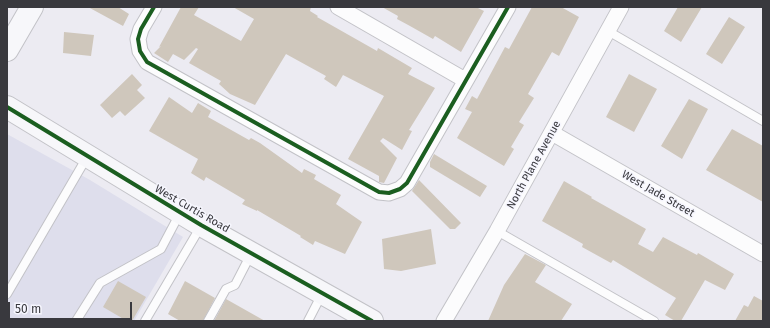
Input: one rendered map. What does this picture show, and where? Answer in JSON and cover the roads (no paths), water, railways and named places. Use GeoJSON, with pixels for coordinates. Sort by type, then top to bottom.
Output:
{"type":"FeatureCollection","features":[{"type":"Feature","properties":{"kind":"street"},"geometry":{"type":"LineString","coordinates":[[7,50],[32,7]]}},
{"type":"Feature","properties":{"kind":"street"},"geometry":{"type":"LineString","coordinates":[[154,7],[141,29],[138,39],[140,51],[147,62],[379,192],[389,193],[395,192],[407,182],[508,7]]}},
{"type":"Feature","properties":{"kind":"street"},"geometry":{"type":"LineString","coordinates":[[338,7],[465,80]]}},
{"type":"Feature","properties":{"kind":"street","name":"North Plane Avenue"},"geometry":{"type":"LineString","coordinates":[[444,321],[497,231],[622,7]]}},
{"type":"Feature","properties":{"kind":"street","name":"West Curtis Road"},"geometry":{"type":"LineString","coordinates":[[7,108],[180,213],[372,321]]}},
{"type":"Feature","properties":{"kind":"street","name":"West Jade Street"},"geometry":{"type":"LineString","coordinates":[[552,133],[763,254]]}},
{"type":"Feature","properties":{"kind":"lane"},"geometry":{"type":"LineString","coordinates":[[608,32],[763,121]]}},
{"type":"Feature","properties":{"kind":"lane"},"geometry":{"type":"LineString","coordinates":[[7,294],[87,157]]}},
{"type":"Feature","properties":{"kind":"lane"},"geometry":{"type":"LineString","coordinates":[[76,321],[100,283],[161,249],[180,213]]}},
{"type":"Feature","properties":{"kind":"lane"},"geometry":{"type":"LineString","coordinates":[[145,321],[201,225]]}},
{"type":"Feature","properties":{"kind":"lane"},"geometry":{"type":"LineString","coordinates":[[497,231],[654,321]]}},
{"type":"Feature","properties":{"kind":"lane"},"geometry":{"type":"LineString","coordinates":[[208,321],[226,289],[235,285],[252,253]]}},
{"type":"Feature","properties":{"kind":"lane"},"geometry":{"type":"LineString","coordinates":[[310,320],[323,294]]}}]}
